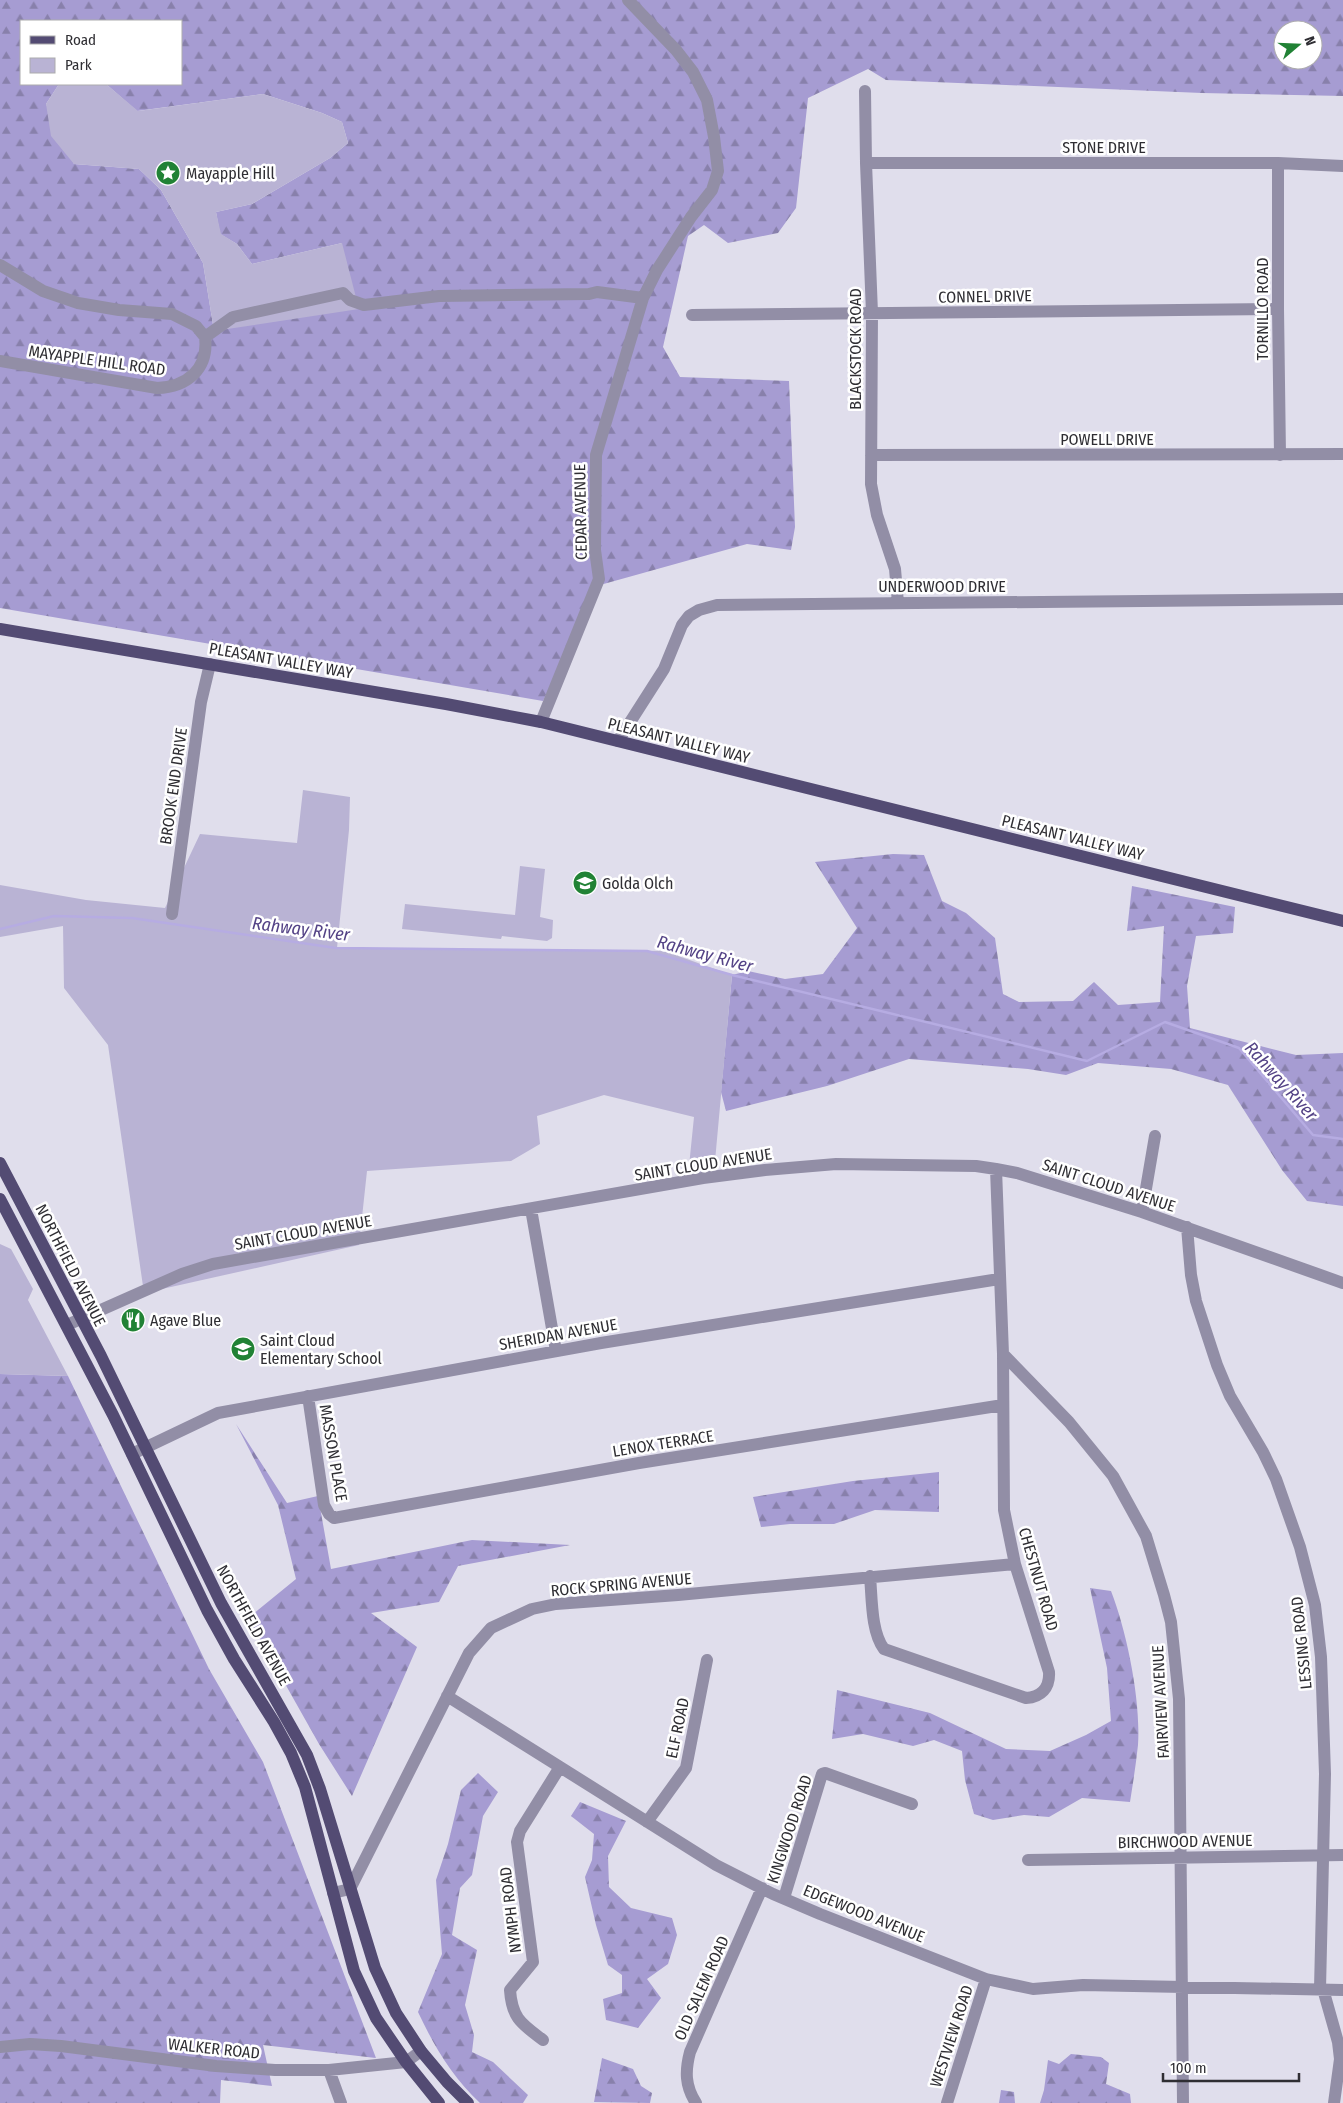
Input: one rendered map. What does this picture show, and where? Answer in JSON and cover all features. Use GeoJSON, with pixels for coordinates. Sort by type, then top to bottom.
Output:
{"type":"FeatureCollection","features":[{"type":"Feature","properties":{"kind":"main road","name":"PLEASANT VALLEY WAY"},"geometry":{"type":"LineString","coordinates":[[0,628],[541,722],[1343,921]]}},
{"type":"Feature","properties":{"kind":"main road","name":"NORTHFIELD AVENUE"},"geometry":{"type":"LineString","coordinates":[[0,1163],[146,1446],[221,1602],[307,1755],[320,1789],[375,1968],[396,2013],[421,2051],[468,2103]]}},
{"type":"Feature","properties":{"kind":"main road","name":"NORTHFIELD AVENUE"},"geometry":{"type":"LineString","coordinates":[[0,1199],[68,1326],[207,1610],[234,1659],[292,1753],[305,1787],[354,1971],[376,2018],[406,2062],[439,2103]]}},
{"type":"Feature","properties":{"kind":"street","name":"CEDAR AVENUE"},"geometry":{"type":"LineString","coordinates":[[541,722],[599,579],[595,550],[596,455],[643,298],[691,217],[712,190],[718,171],[707,100],[693,72],[676,50],[628,0]]}},
{"type":"Feature","properties":{"kind":"street","name":"BLACKSTOCK ROAD"},"geometry":{"type":"LineString","coordinates":[[865,91],[872,313],[871,484],[874,501],[895,569],[898,603]]}},
{"type":"Feature","properties":{"kind":"street","name":"STONE DRIVE"},"geometry":{"type":"LineString","coordinates":[[866,163],[1278,163],[1343,166]]}},
{"type":"Feature","properties":{"kind":"street","name":"TORNILLO ROAD"},"geometry":{"type":"LineString","coordinates":[[1278,163],[1280,455]]}},
{"type":"Feature","properties":{"kind":"street"},"geometry":{"type":"LineString","coordinates":[[0,265],[43,291],[78,303],[118,310],[172,314],[210,334],[233,317],[343,294],[350,300],[364,304],[439,296],[589,294],[597,292],[643,298]]}},
{"type":"Feature","properties":{"kind":"street","name":"CONNEL DRIVE"},"geometry":{"type":"LineString","coordinates":[[692,315],[1278,309]]}},
{"type":"Feature","properties":{"kind":"street","name":"MAYAPPLE HILL ROAD"},"geometry":{"type":"LineString","coordinates":[[0,362],[157,388],[170,387],[190,379],[204,356],[210,334]]}},
{"type":"Feature","properties":{"kind":"street","name":"POWELL DRIVE"},"geometry":{"type":"LineString","coordinates":[[871,456],[1343,454]]}},
{"type":"Feature","properties":{"kind":"street","name":"UNDERWOOD DRIVE"},"geometry":{"type":"LineString","coordinates":[[618,741],[664,670],[682,625],[689,616],[698,610],[717,605],[1343,599]]}},
{"type":"Feature","properties":{"kind":"street","name":"BROOK END DRIVE"},"geometry":{"type":"LineString","coordinates":[[172,914],[201,702],[210,664]]}},
{"type":"Feature","properties":{"kind":"street"},"geometry":{"type":"LineString","coordinates":[[1142,1212],[1155,1136]]}},
{"type":"Feature","properties":{"kind":"street","name":"SAINT CLOUD AVENUE"},"geometry":{"type":"LineString","coordinates":[[68,1326],[182,1274],[213,1264],[703,1178],[836,1164],[976,1166],[1017,1173],[1142,1212],[1343,1283]]}},
{"type":"Feature","properties":{"kind":"street","name":"CHESTNUT ROAD"},"geometry":{"type":"LineString","coordinates":[[870,1576],[876,1633],[879,1642],[884,1648],[1019,1696],[1032,1698],[1044,1691],[1048,1685],[1050,1672],[1015,1564],[1004,1510],[1003,1354],[996,1169]]}},
{"type":"Feature","properties":{"kind":"street"},"geometry":{"type":"LineString","coordinates":[[0,1199],[14,1189]]}},
{"type":"Feature","properties":{"kind":"street"},"geometry":{"type":"LineString","coordinates":[[531,1209],[556,1351]]}},
{"type":"Feature","properties":{"kind":"street","name":"LESSING ROAD"},"geometry":{"type":"LineString","coordinates":[[1187,1228],[1191,1275],[1196,1301],[1217,1365],[1230,1396],[1263,1452],[1276,1479],[1312,1586],[1322,1657],[1325,1774],[1322,1989],[1338,2042],[1340,2060],[1334,2103]]}},
{"type":"Feature","properties":{"kind":"street","name":"SHERIDAN AVENUE"},"geometry":{"type":"LineString","coordinates":[[132,1454],[218,1413],[556,1351],[999,1279]]}},
{"type":"Feature","properties":{"kind":"street","name":"FAIRVIEW AVENUE"},"geometry":{"type":"LineString","coordinates":[[1003,1354],[1070,1422],[1113,1476],[1146,1536],[1171,1622],[1177,1670],[1180,1737],[1183,2103]]}},
{"type":"Feature","properties":{"kind":"street","name":"MASSON PLACE"},"geometry":{"type":"LineString","coordinates":[[308,1396],[324,1505],[330,1515]]}},
{"type":"Feature","properties":{"kind":"street","name":"LENOX TERRACE"},"geometry":{"type":"LineString","coordinates":[[330,1515],[334,1518],[340,1518],[639,1463],[1003,1406]]}},
{"type":"Feature","properties":{"kind":"street","name":"ROCK SPRING AVENUE"},"geometry":{"type":"LineString","coordinates":[[350,1889],[469,1652],[491,1628],[532,1609],[556,1604],[678,1595],[1015,1564]]}},
{"type":"Feature","properties":{"kind":"street","name":"ELF ROAD"},"geometry":{"type":"LineString","coordinates":[[647,1822],[686,1768],[707,1660]]}},
{"type":"Feature","properties":{"kind":"street","name":"EDGEWOOD AVENUE"},"geometry":{"type":"LineString","coordinates":[[447,1696],[716,1865],[784,1898],[986,1980],[1033,1989],[1083,1985],[1343,1990]]}},
{"type":"Feature","properties":{"kind":"street","name":"NYMPH ROAD"},"geometry":{"type":"LineString","coordinates":[[544,2040],[517,2018],[511,2001],[510,1990],[533,1962],[517,1842],[520,1831],[560,1767]]}},
{"type":"Feature","properties":{"kind":"street","name":"KINGWOOD ROAD"},"geometry":{"type":"LineString","coordinates":[[784,1898],[822,1774],[825,1773],[912,1804]]}},
{"type":"Feature","properties":{"kind":"street"},"geometry":{"type":"LineString","coordinates":[[342,1862],[356,1862],[367,1854]]}},
{"type":"Feature","properties":{"kind":"street","name":"BIRCHWOOD AVENUE"},"geometry":{"type":"LineString","coordinates":[[1028,1860],[1343,1855]]}},
{"type":"Feature","properties":{"kind":"street","name":"OLD SALEM ROAD"},"geometry":{"type":"LineString","coordinates":[[696,2103],[686,2082],[686,2068],[690,2052],[762,1888]]}},
{"type":"Feature","properties":{"kind":"street"},"geometry":{"type":"LineString","coordinates":[[333,1893],[350,1889]]}},
{"type":"Feature","properties":{"kind":"street","name":"WESTVIEW ROAD"},"geometry":{"type":"LineString","coordinates":[[946,2103],[986,1980]]}},
{"type":"Feature","properties":{"kind":"street","name":"WALKER ROAD"},"geometry":{"type":"LineString","coordinates":[[0,2047],[30,2044],[239,2068],[329,2070],[406,2062]]}},
{"type":"Feature","properties":{"kind":"street"},"geometry":{"type":"LineString","coordinates":[[406,2062],[421,2051]]}},
{"type":"Feature","properties":{"kind":"street"},"geometry":{"type":"LineString","coordinates":[[329,2070],[342,2103]]}},
{"type":"Feature","properties":{"kind":"green space"},"geometry":{"type":"Polygon","coordinates":[[[0,0],[1343,0],[1343,96],[1202,93],[886,80],[868,69],[808,98],[796,208],[778,233],[728,243],[704,225],[688,236],[663,347],[680,377],[789,381],[795,527],[791,550],[747,544],[600,585],[543,701],[0,608],[0,0]],[[20,20],[20,85],[58,85],[46,104],[74,164],[139,169],[161,190],[203,263],[214,331],[342,243],[252,264],[237,244],[220,234],[216,212],[252,204],[330,158],[348,143],[342,122],[322,113],[263,94],[137,111],[107,85],[182,85],[182,20],[20,20]]]}},
{"type":"Feature","properties":{"kind":"green space"},"geometry":{"type":"Polygon","coordinates":[[[58,85],[107,85],[138,111],[263,94],[322,113],[342,122],[348,143],[330,158],[252,204],[216,212],[221,234],[237,244],[252,264],[342,243],[359,309],[214,331],[203,263],[161,190],[139,169],[74,164],[51,136],[46,104],[58,85]]]}},
{"type":"Feature","properties":{"kind":"green space"},"geometry":{"type":"Polygon","coordinates":[[[303,790],[350,797],[349,830],[337,948],[664,951],[732,975],[714,1172],[688,1176],[694,1117],[604,1095],[537,1116],[540,1144],[511,1161],[367,1171],[359,1245],[144,1293],[108,1045],[64,988],[63,926],[0,937],[0,885],[86,900],[165,908],[200,834],[297,843],[303,790]]]}},
{"type":"Feature","properties":{"kind":"green space"},"geometry":{"type":"Polygon","coordinates":[[[893,854],[924,855],[942,901],[966,913],[995,938],[1003,994],[1019,1002],[1073,1001],[1094,982],[1118,1005],[1160,1002],[1164,926],[1127,931],[1132,886],[1235,907],[1233,933],[1196,936],[1187,986],[1190,1028],[1296,1055],[1343,1053],[1343,1206],[1307,1201],[1282,1170],[1228,1085],[1171,1069],[1098,1063],[1066,1075],[1028,1069],[909,1059],[827,1086],[726,1111],[721,1092],[732,975],[748,971],[785,979],[823,974],[857,928],[815,862],[893,854]]]}},
{"type":"Feature","properties":{"kind":"green space"},"geometry":{"type":"Polygon","coordinates":[[[520,866],[545,869],[540,917],[553,920],[552,938],[547,941],[502,936],[501,939],[402,929],[405,904],[515,915],[520,866]]]}},
{"type":"Feature","properties":{"kind":"green space"},"geometry":{"type":"Polygon","coordinates":[[[0,1244],[11,1249],[33,1289],[28,1300],[68,1376],[0,1374],[0,1244]]]}},
{"type":"Feature","properties":{"kind":"green space"},"geometry":{"type":"Polygon","coordinates":[[[0,1374],[68,1376],[209,1669],[263,1762],[376,2058],[263,2045],[272,2086],[221,2080],[220,2103],[0,2103],[0,1374]]]}},
{"type":"Feature","properties":{"kind":"green space"},"geometry":{"type":"Polygon","coordinates":[[[236,1424],[287,1503],[318,1496],[331,1569],[472,1540],[570,1545],[458,1566],[439,1602],[371,1613],[417,1647],[352,1796],[319,1744],[248,1618],[296,1579],[278,1505],[236,1424]]]}},
{"type":"Feature","properties":{"kind":"green space"},"geometry":{"type":"Polygon","coordinates":[[[939,1472],[939,1512],[875,1510],[834,1524],[790,1524],[761,1527],[753,1497],[853,1481],[939,1472]]]}},
{"type":"Feature","properties":{"kind":"green space"},"geometry":{"type":"Polygon","coordinates":[[[1090,1588],[1111,1591],[1132,1667],[1137,1708],[1138,1745],[1130,1802],[1082,1798],[1049,1817],[1024,1815],[993,1820],[974,1814],[965,1780],[962,1751],[934,1740],[913,1746],[863,1734],[832,1739],[837,1690],[930,1713],[1006,1749],[1050,1751],[1086,1735],[1111,1721],[1107,1668],[1090,1588]]]}},
{"type":"Feature","properties":{"kind":"green space"},"geometry":{"type":"Polygon","coordinates":[[[478,1773],[498,1792],[483,1816],[472,1875],[460,1888],[452,1935],[477,1950],[465,2005],[474,2035],[472,2052],[493,2062],[528,2095],[523,2103],[480,2103],[452,2072],[430,2037],[418,2012],[442,1954],[436,1880],[448,1844],[461,1790],[478,1773]]]}},
{"type":"Feature","properties":{"kind":"green space"},"geometry":{"type":"Polygon","coordinates":[[[580,1802],[626,1821],[608,1856],[609,1887],[631,1908],[672,1918],[677,1935],[668,1964],[647,1979],[661,1998],[638,2028],[606,2020],[603,1999],[622,1993],[622,1975],[608,1965],[596,1925],[585,1877],[592,1860],[594,1834],[571,1816],[580,1802]]]}},
{"type":"Feature","properties":{"kind":"green space"},"geometry":{"type":"Polygon","coordinates":[[[1071,2054],[1101,2057],[1109,2063],[1106,2084],[1130,2094],[1131,2103],[1040,2103],[1044,2090],[1048,2060],[1059,2064],[1071,2054]]]}},
{"type":"Feature","properties":{"kind":"green space"},"geometry":{"type":"Polygon","coordinates":[[[602,2058],[633,2069],[641,2086],[652,2093],[650,2103],[594,2102],[602,2058]]]}},
{"type":"Feature","properties":{"kind":"green space"},"geometry":{"type":"Polygon","coordinates":[[[1001,2090],[1014,2092],[1015,2103],[999,2103],[1001,2090]]]}},
{"type":"Feature","properties":{"kind":"waterway","name":"Rahway River"},"geometry":{"type":"LineString","coordinates":[[0,929],[54,916],[132,918],[336,948],[647,951],[732,975],[1087,1061],[1165,1022],[1239,1048],[1313,1135],[1343,1139]]}},
{"type":"Feature","properties":{"kind":"place","name":"Mayapple Hill"},"geometry":{"type":"Point","coordinates":[168,173]}},
{"type":"Feature","properties":{"kind":"place","name":"Golda Olch"},"geometry":{"type":"Point","coordinates":[585,883]}},
{"type":"Feature","properties":{"kind":"place","name":"Agave Blue"},"geometry":{"type":"Point","coordinates":[133,1320]}},
{"type":"Feature","properties":{"kind":"place","name":"Saint Cloud Elementary School"},"geometry":{"type":"Point","coordinates":[243,1349]}}]}
